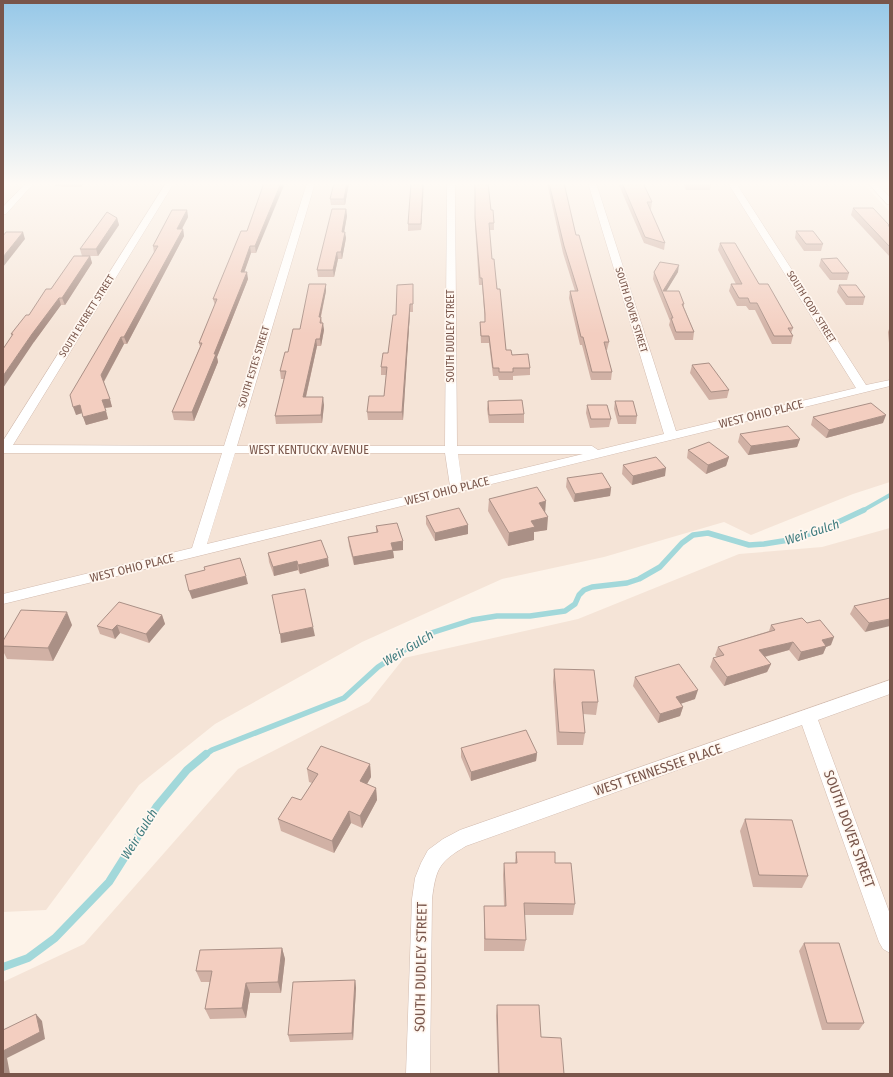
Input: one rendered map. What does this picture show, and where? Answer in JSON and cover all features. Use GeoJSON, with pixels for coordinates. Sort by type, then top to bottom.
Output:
{"type":"FeatureCollection","features":[{"type":"Feature","properties":{"kind":"street","name":"SOUTH EVERETT STREET"},"geometry":{"type":"LineString","coordinates":[[4,449],[139,233]]}},
{"type":"Feature","properties":{"kind":"street","name":"SOUTH ESTES STREET"},"geometry":{"type":"LineString","coordinates":[[198,552],[296,233]]}},
{"type":"Feature","properties":{"kind":"street","name":"SOUTH DUDLEY STREET"},"geometry":{"type":"LineString","coordinates":[[451,233],[451,450],[453,473],[457,488]]}},
{"type":"Feature","properties":{"kind":"street","name":"SOUTH DOVER STREET"},"geometry":{"type":"LineString","coordinates":[[608,233],[671,436]]}},
{"type":"Feature","properties":{"kind":"street","name":"SOUTH CODY STREET"},"geometry":{"type":"LineString","coordinates":[[764,233],[863,390]]}},
{"type":"Feature","properties":{"kind":"street","name":"WEST OHIO PLACE"},"geometry":{"type":"LineString","coordinates":[[3,599],[890,383]]}},
{"type":"Feature","properties":{"kind":"street","name":"WEST KENTUCKY AVENUE"},"geometry":{"type":"LineString","coordinates":[[4,449],[614,450]]}},
{"type":"Feature","properties":{"kind":"street","name":"WEST TENNESSEE PLACE"},"geometry":{"type":"LineString","coordinates":[[430,860],[445,847],[460,839],[890,687]]}},
{"type":"Feature","properties":{"kind":"street","name":"SOUTH DOVER STREET"},"geometry":{"type":"LineString","coordinates":[[808,717],[890,942]]}},
{"type":"Feature","properties":{"kind":"street","name":"SOUTH DUDLEY STREET"},"geometry":{"type":"LineString","coordinates":[[418,1074],[422,899],[424,879],[430,860]]}},
{"type":"Feature","properties":{"kind":"shaded area"},"geometry":{"type":"Polygon","coordinates":[[[3,233],[890,233],[890,482],[853,494],[751,535],[724,522],[604,557],[502,579],[362,642],[215,724],[139,785],[46,910],[3,912],[3,233]]]}},
{"type":"Feature","properties":{"kind":"shaded area"},"geometry":{"type":"Polygon","coordinates":[[[890,528],[890,1074],[3,1074],[3,982],[84,944],[238,769],[369,702],[404,658],[578,619],[739,554],[822,547],[890,528]]]}},
{"type":"Feature","properties":{"kind":"building"},"geometry":{"type":"Polygon","coordinates":[[[5,233],[22,233],[3,257],[3,236],[5,233]]]}},
{"type":"Feature","properties":{"kind":"building"},"geometry":{"type":"Polygon","coordinates":[[[91,233],[107,233],[96,249],[80,249],[91,233]]]}},
{"type":"Feature","properties":{"kind":"building"},"geometry":{"type":"Polygon","coordinates":[[[160,233],[181,233],[124,337],[121,337],[101,375],[110,399],[102,400],[106,411],[83,417],[80,405],[73,407],[70,395],[158,246],[153,246],[160,233]]]}},
{"type":"Feature","properties":{"kind":"building"},"geometry":{"type":"Polygon","coordinates":[[[240,233],[260,233],[255,246],[250,246],[241,272],[247,272],[192,412],[172,412],[202,343],[199,343],[217,299],[213,299],[240,233]]]}},
{"type":"Feature","properties":{"kind":"building"},"geometry":{"type":"Polygon","coordinates":[[[326,233],[345,233],[341,252],[337,252],[333,270],[317,270],[326,233]]]}},
{"type":"Feature","properties":{"kind":"building"},"geometry":{"type":"Polygon","coordinates":[[[476,233],[490,233],[497,289],[500,289],[506,350],[511,350],[512,355],[528,354],[530,368],[513,368],[513,372],[499,372],[499,368],[493,368],[489,336],[481,336],[480,322],[485,322],[485,314],[482,278],[480,278],[476,233]]]}},
{"type":"Feature","properties":{"kind":"building"},"geometry":{"type":"Polygon","coordinates":[[[561,233],[576,233],[576,235],[579,235],[609,342],[604,342],[612,372],[592,372],[583,337],[581,337],[570,291],[578,291],[561,233]]]}},
{"type":"Feature","properties":{"kind":"building"},"geometry":{"type":"Polygon","coordinates":[[[643,233],[661,233],[665,243],[645,237],[643,233]]]}},
{"type":"Feature","properties":{"kind":"building"},"geometry":{"type":"Polygon","coordinates":[[[798,233],[815,233],[823,244],[806,244],[798,233]]]}},
{"type":"Feature","properties":{"kind":"building"},"geometry":{"type":"Polygon","coordinates":[[[877,233],[890,233],[890,247],[877,233]]]}},
{"type":"Feature","properties":{"kind":"building"},"geometry":{"type":"Polygon","coordinates":[[[720,243],[735,243],[759,284],[768,284],[793,328],[788,328],[793,336],[774,336],[757,303],[750,303],[748,298],[739,298],[731,284],[742,284],[720,243]]]}},
{"type":"Feature","properties":{"kind":"building"},"geometry":{"type":"Polygon","coordinates":[[[74,256],[90,256],[62,298],[59,298],[3,376],[3,349],[13,334],[11,334],[26,315],[29,315],[46,289],[51,289],[74,256]]]}},
{"type":"Feature","properties":{"kind":"building"},"geometry":{"type":"Polygon","coordinates":[[[837,258],[849,273],[832,273],[821,259],[837,258]]]}},
{"type":"Feature","properties":{"kind":"building"},"geometry":{"type":"Polygon","coordinates":[[[660,262],[679,265],[663,291],[679,291],[684,304],[682,304],[694,332],[676,332],[671,318],[673,318],[654,272],[660,262]]]}},
{"type":"Feature","properties":{"kind":"building"},"geometry":{"type":"Polygon","coordinates":[[[309,284],[326,284],[319,317],[321,317],[320,323],[323,323],[320,339],[316,339],[303,397],[323,397],[321,415],[275,416],[286,371],[280,371],[285,352],[288,352],[293,329],[300,329],[309,284]]]}},
{"type":"Feature","properties":{"kind":"building"},"geometry":{"type":"Polygon","coordinates":[[[413,284],[413,304],[410,304],[402,412],[367,412],[369,396],[384,396],[387,367],[381,367],[383,353],[388,353],[393,315],[396,315],[397,285],[413,284]]]}},
{"type":"Feature","properties":{"kind":"building"},"geometry":{"type":"Polygon","coordinates":[[[839,285],[856,285],[865,297],[848,297],[839,285]]]}},
{"type":"Feature","properties":{"kind":"building"},"geometry":{"type":"Polygon","coordinates":[[[709,363],[729,390],[711,392],[692,365],[709,363]]]}},
{"type":"Feature","properties":{"kind":"building"},"geometry":{"type":"Polygon","coordinates":[[[522,400],[524,414],[489,415],[488,401],[522,400]]]}},
{"type":"Feature","properties":{"kind":"building"},"geometry":{"type":"Polygon","coordinates":[[[615,401],[633,401],[637,416],[619,416],[615,401]]]}},
{"type":"Feature","properties":{"kind":"building"},"geometry":{"type":"Polygon","coordinates":[[[871,403],[886,415],[829,430],[813,417],[871,403]]]}},
{"type":"Feature","properties":{"kind":"building"},"geometry":{"type":"Polygon","coordinates":[[[587,405],[607,405],[611,419],[591,419],[587,405]]]}},
{"type":"Feature","properties":{"kind":"building"},"geometry":{"type":"Polygon","coordinates":[[[788,426],[800,439],[751,446],[740,434],[788,426]]]}},
{"type":"Feature","properties":{"kind":"building"},"geometry":{"type":"Polygon","coordinates":[[[709,442],[729,457],[708,465],[688,450],[709,442]]]}},
{"type":"Feature","properties":{"kind":"building"},"geometry":{"type":"Polygon","coordinates":[[[656,457],[666,468],[633,476],[623,465],[656,457]]]}},
{"type":"Feature","properties":{"kind":"building"},"geometry":{"type":"Polygon","coordinates":[[[602,473],[611,488],[575,494],[567,478],[602,473]]]}},
{"type":"Feature","properties":{"kind":"building"},"geometry":{"type":"Polygon","coordinates":[[[537,487],[546,501],[539,503],[548,517],[531,521],[535,527],[509,533],[489,499],[537,487]]]}},
{"type":"Feature","properties":{"kind":"building"},"geometry":{"type":"Polygon","coordinates":[[[459,508],[468,525],[435,533],[426,516],[459,508]]]}},
{"type":"Feature","properties":{"kind":"building"},"geometry":{"type":"Polygon","coordinates":[[[397,523],[403,541],[391,543],[393,550],[353,557],[348,537],[378,532],[376,526],[397,523]]]}},
{"type":"Feature","properties":{"kind":"building"},"geometry":{"type":"Polygon","coordinates":[[[321,540],[328,558],[298,565],[297,561],[273,567],[268,553],[321,540]]]}},
{"type":"Feature","properties":{"kind":"building"},"geometry":{"type":"Polygon","coordinates":[[[240,558],[246,576],[189,591],[185,575],[205,570],[204,567],[240,558]]]}},
{"type":"Feature","properties":{"kind":"building"},"geometry":{"type":"Polygon","coordinates":[[[305,589],[313,627],[280,634],[272,595],[305,589]]]}},
{"type":"Feature","properties":{"kind":"building"},"geometry":{"type":"Polygon","coordinates":[[[890,598],[890,619],[869,623],[854,606],[890,598]]]}},
{"type":"Feature","properties":{"kind":"building"},"geometry":{"type":"Polygon","coordinates":[[[119,602],[162,615],[146,634],[117,625],[112,630],[97,626],[119,602]]]}},
{"type":"Feature","properties":{"kind":"building"},"geometry":{"type":"Polygon","coordinates":[[[21,610],[67,612],[48,648],[3,646],[3,641],[21,610]]]}},
{"type":"Feature","properties":{"kind":"building"},"geometry":{"type":"Polygon","coordinates":[[[802,618],[807,623],[820,620],[834,637],[822,640],[826,646],[801,652],[793,642],[759,650],[771,664],[727,677],[713,658],[724,655],[718,647],[775,630],[771,625],[802,618]]]}},
{"type":"Feature","properties":{"kind":"building"},"geometry":{"type":"Polygon","coordinates":[[[679,664],[698,690],[676,697],[683,707],[660,714],[635,677],[679,664]]]}},
{"type":"Feature","properties":{"kind":"building"},"geometry":{"type":"Polygon","coordinates":[[[554,669],[594,670],[598,702],[582,702],[585,733],[559,732],[554,669]]]}},
{"type":"Feature","properties":{"kind":"building"},"geometry":{"type":"Polygon","coordinates":[[[526,730],[537,753],[471,772],[461,748],[526,730]]]}},
{"type":"Feature","properties":{"kind":"building"},"geometry":{"type":"Polygon","coordinates":[[[321,746],[370,764],[360,781],[376,788],[360,816],[349,811],[332,841],[278,819],[292,797],[301,800],[318,774],[307,769],[321,746]]]}},
{"type":"Feature","properties":{"kind":"building"},"geometry":{"type":"Polygon","coordinates":[[[745,819],[792,820],[808,876],[759,875],[745,819]]]}},
{"type":"Feature","properties":{"kind":"building"},"geometry":{"type":"Polygon","coordinates":[[[516,852],[555,852],[555,863],[571,863],[575,904],[524,903],[526,940],[485,939],[484,906],[506,906],[504,863],[517,863],[516,852]]]}},
{"type":"Feature","properties":{"kind":"building"},"geometry":{"type":"Polygon","coordinates":[[[804,943],[839,943],[864,1023],[827,1023],[804,943]]]}},
{"type":"Feature","properties":{"kind":"building"},"geometry":{"type":"Polygon","coordinates":[[[282,948],[278,982],[246,983],[242,1008],[205,1009],[212,971],[196,971],[200,950],[282,948]]]}},
{"type":"Feature","properties":{"kind":"building"},"geometry":{"type":"Polygon","coordinates":[[[355,980],[352,1033],[288,1035],[293,982],[355,980]]]}},
{"type":"Feature","properties":{"kind":"building"},"geometry":{"type":"Polygon","coordinates":[[[497,1005],[539,1005],[541,1037],[561,1038],[564,1074],[499,1074],[497,1005]]]}},
{"type":"Feature","properties":{"kind":"building"},"geometry":{"type":"Polygon","coordinates":[[[36,1014],[40,1032],[3,1051],[3,1030],[36,1014]]]}},
{"type":"Feature","properties":{"kind":"waterway","name":"Weir Gulch"},"geometry":{"type":"LineString","coordinates":[[863,511],[890,495]]}},
{"type":"Feature","properties":{"kind":"waterway","name":"Weir Gulch"},"geometry":{"type":"LineString","coordinates":[[205,755],[212,750],[344,698],[378,667],[431,633],[472,620],[497,616],[530,616],[565,611],[575,604],[579,595],[584,590],[592,587],[627,583],[639,579],[660,567],[682,543],[693,535],[708,533],[749,545],[764,544],[789,540],[819,531],[863,511]]}},
{"type":"Feature","properties":{"kind":"waterway","name":"Weir Gulch"},"geometry":{"type":"LineString","coordinates":[[3,967],[28,958],[55,938],[109,882],[157,806],[187,770],[206,754]]}}]}
